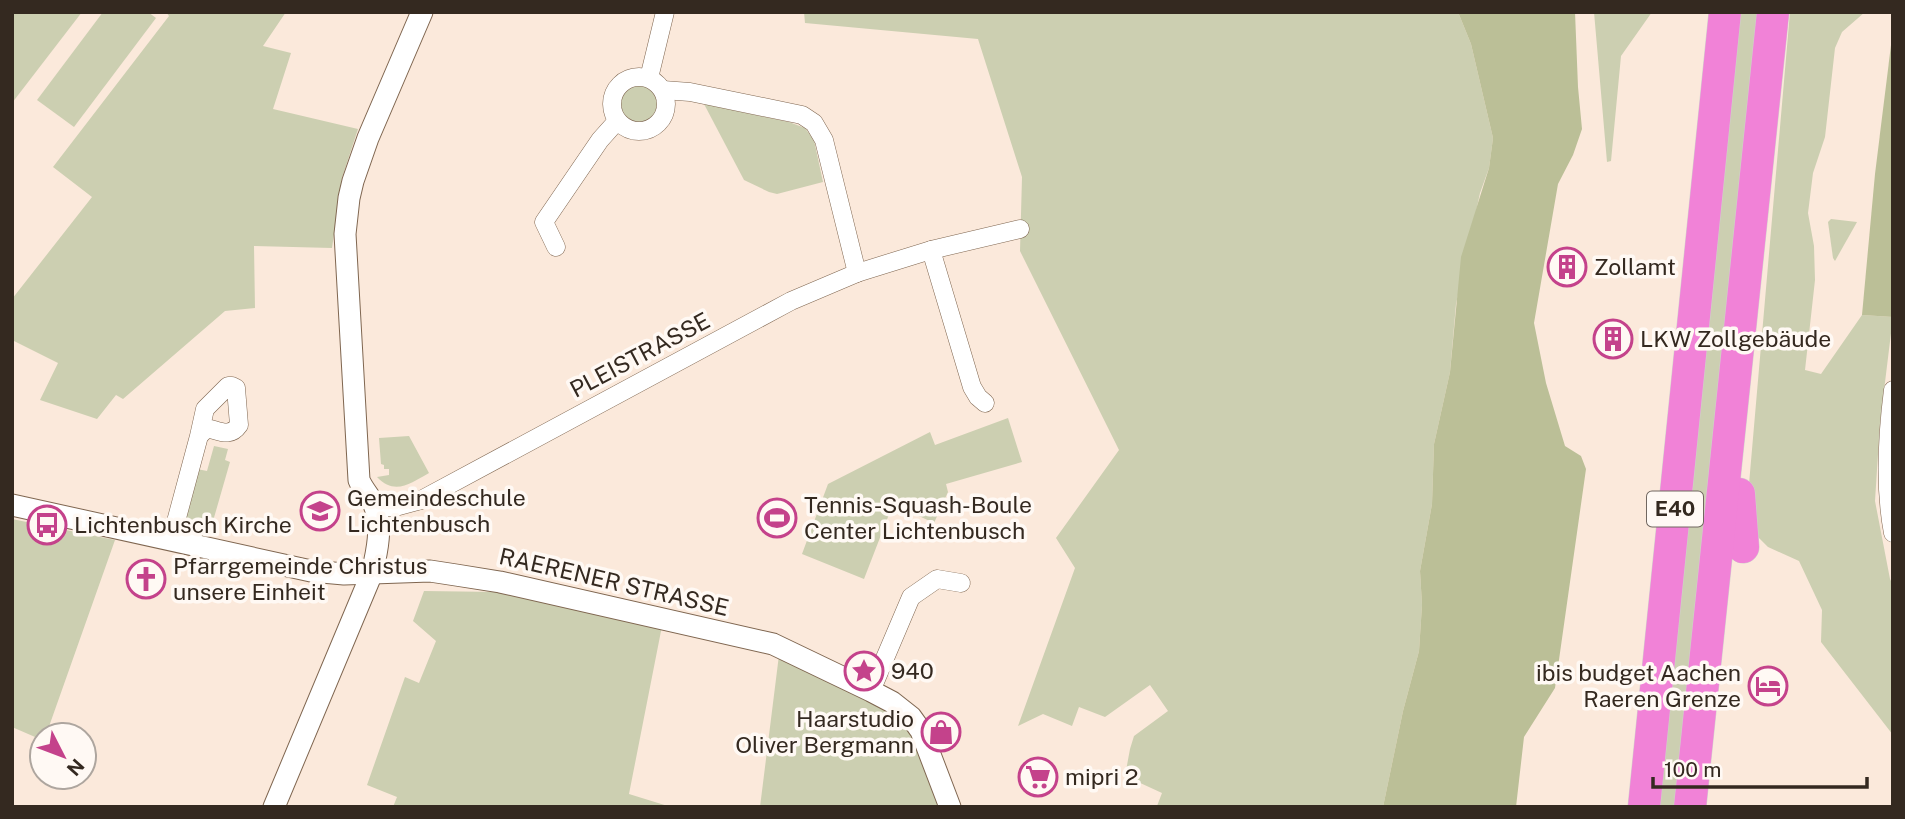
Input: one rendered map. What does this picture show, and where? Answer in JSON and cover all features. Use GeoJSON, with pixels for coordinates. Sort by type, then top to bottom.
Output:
{"type":"FeatureCollection","features":[{"type":"Feature","properties":{"kind":"highway","name":"E40"},"geometry":{"type":"LineString","coordinates":[[1644,807],[1725,12]]}},
{"type":"Feature","properties":{"kind":"highway","name":"E40"},"geometry":{"type":"LineString","coordinates":[[1690,807],[1773,12]]}},
{"type":"Feature","properties":{"kind":"highway"},"geometry":{"type":"LineString","coordinates":[[1730,441],[1739,475],[1743,547]]}},
{"type":"Feature","properties":{"kind":"highway"},"geometry":{"type":"LineString","coordinates":[[1629,807],[1632,782],[1651,741]]}},
{"type":"Feature","properties":{"kind":"street"},"geometry":{"type":"LineString","coordinates":[[274,807],[372,573],[378,550],[375,508],[359,480],[345,234],[349,198],[356,170],[422,12]]}},
{"type":"Feature","properties":{"kind":"street"},"geometry":{"type":"LineString","coordinates":[[665,12],[656,84],[666,99],[663,116],[658,124],[641,131],[624,127],[617,121],[611,104],[617,87],[632,77],[641,76],[656,84],[802,115],[814,123],[824,140],[857,273]]}},
{"type":"Feature","properties":{"kind":"street"},"geometry":{"type":"LineString","coordinates":[[556,247],[544,222],[600,140],[617,121]]}},
{"type":"Feature","properties":{"kind":"street","name":"PLEISTRASSE"},"geometry":{"type":"LineString","coordinates":[[375,508],[395,507],[421,500],[791,301],[857,273],[931,250],[1020,229]]}},
{"type":"Feature","properties":{"kind":"street"},"geometry":{"type":"LineString","coordinates":[[931,250],[972,387],[985,403]]}},
{"type":"Feature","properties":{"kind":"street"},"geometry":{"type":"LineString","coordinates":[[1893,390],[1887,462],[1889,515],[1893,533]]}},
{"type":"Feature","properties":{"kind":"street"},"geometry":{"type":"LineString","coordinates":[[171,540],[199,436]]}},
{"type":"Feature","properties":{"kind":"street","name":"RAERENER STRASSE"},"geometry":{"type":"LineString","coordinates":[[12,505],[311,571],[344,574],[430,571],[500,582],[773,644],[871,691],[912,717],[921,732],[950,807]]}},
{"type":"Feature","properties":{"kind":"street"},"geometry":{"type":"LineString","coordinates":[[871,691],[911,597],[937,579],[961,583]]}},
{"type":"Feature","properties":{"kind":"green space"},"geometry":{"type":"Polygon","coordinates":[[[12,12],[82,12],[12,103],[12,12]]]}},
{"type":"Feature","properties":{"kind":"green space"},"geometry":{"type":"Polygon","coordinates":[[[103,12],[148,12],[156,18],[74,127],[37,100],[103,12]]]}},
{"type":"Feature","properties":{"kind":"green space"},"geometry":{"type":"Polygon","coordinates":[[[166,12],[286,12],[263,46],[291,53],[273,109],[358,129],[342,178],[332,248],[254,246],[255,308],[225,311],[123,399],[116,395],[97,419],[40,400],[58,363],[12,340],[12,299],[92,197],[53,167],[169,16],[166,12]]]}},
{"type":"Feature","properties":{"kind":"green space"},"geometry":{"type":"Polygon","coordinates":[[[804,12],[1458,12],[1471,44],[1493,138],[1489,168],[1480,193],[1456,304],[1450,372],[1434,444],[1432,504],[1420,571],[1422,605],[1419,651],[1383,807],[1157,806],[1162,793],[1125,776],[1134,736],[1168,711],[1150,685],[1105,717],[1079,707],[1072,726],[1043,714],[1018,726],[1075,568],[1056,538],[1119,450],[1020,251],[1022,177],[978,39],[805,23],[804,12]]]}},
{"type":"Feature","properties":{"kind":"green space"},"geometry":{"type":"Polygon","coordinates":[[[1458,12],[1575,12],[1582,129],[1573,155],[1558,184],[1534,323],[1546,383],[1565,446],[1581,456],[1586,469],[1555,688],[1524,737],[1516,807],[1383,807],[1419,651],[1422,605],[1420,571],[1432,504],[1434,444],[1450,372],[1461,257],[1489,168],[1493,138],[1471,44],[1458,12]]]}},
{"type":"Feature","properties":{"kind":"green space"},"geometry":{"type":"Polygon","coordinates":[[[1594,12],[1652,12],[1621,56],[1611,161],[1607,162],[1594,12]]]}},
{"type":"Feature","properties":{"kind":"green space"},"geometry":{"type":"Polygon","coordinates":[[[1733,12],[1763,12],[1680,807],[1652,807],[1733,12]]]}},
{"type":"Feature","properties":{"kind":"green space"},"geometry":{"type":"Polygon","coordinates":[[[1790,12],[1865,12],[1842,32],[1835,48],[1825,137],[1813,173],[1808,213],[1814,246],[1815,280],[1805,370],[1821,374],[1862,315],[1893,317],[1880,423],[1875,501],[1893,585],[1893,735],[1821,642],[1822,610],[1799,561],[1768,547],[1756,535],[1747,507],[1790,12]]]}},
{"type":"Feature","properties":{"kind":"green space"},"geometry":{"type":"Polygon","coordinates":[[[1893,29],[1893,317],[1862,315],[1875,174],[1893,29]]]}},
{"type":"Feature","properties":{"kind":"green space"},"geometry":{"type":"Polygon","coordinates":[[[639,84],[647,85],[653,90],[658,96],[658,112],[653,118],[647,123],[639,124],[631,123],[625,118],[620,112],[619,104],[620,96],[625,90],[631,85],[639,84]]]}},
{"type":"Feature","properties":{"kind":"green space"},"geometry":{"type":"Polygon","coordinates":[[[704,104],[789,122],[805,128],[814,140],[823,182],[777,194],[744,180],[704,104]]]}},
{"type":"Feature","properties":{"kind":"green space"},"geometry":{"type":"Polygon","coordinates":[[[1831,219],[1857,222],[1835,261],[1828,222],[1831,219]]]}},
{"type":"Feature","properties":{"kind":"green space"},"geometry":{"type":"Polygon","coordinates":[[[1008,418],[1022,462],[946,484],[948,492],[934,523],[893,504],[864,579],[802,554],[828,484],[930,432],[935,445],[1008,418]]]}},
{"type":"Feature","properties":{"kind":"green space"},"geometry":{"type":"Polygon","coordinates":[[[409,436],[429,473],[403,486],[390,486],[377,477],[389,475],[389,469],[384,469],[381,464],[379,438],[409,436]]]}},
{"type":"Feature","properties":{"kind":"green space"},"geometry":{"type":"Polygon","coordinates":[[[214,446],[228,449],[225,460],[230,462],[209,535],[180,528],[197,469],[207,471],[214,446]]]}},
{"type":"Feature","properties":{"kind":"green space"},"geometry":{"type":"Polygon","coordinates":[[[12,519],[115,540],[51,721],[28,721],[28,734],[12,727],[12,519]]]}},
{"type":"Feature","properties":{"kind":"green space"},"geometry":{"type":"Polygon","coordinates":[[[424,591],[498,592],[662,626],[629,794],[671,807],[393,807],[397,797],[367,785],[405,677],[419,683],[436,641],[413,621],[424,591]]]}},
{"type":"Feature","properties":{"kind":"green space"},"geometry":{"type":"Polygon","coordinates":[[[779,655],[887,709],[903,721],[913,737],[943,807],[760,807],[779,655]]]}},
{"type":"Feature","properties":{"kind":"place","name":"Zollamt"},"geometry":{"type":"Point","coordinates":[1567,267]}},
{"type":"Feature","properties":{"kind":"place","name":"LKW Zollgebäude"},"geometry":{"type":"Point","coordinates":[1613,339]}},
{"type":"Feature","properties":{"kind":"place","name":"Gemeindeschule Lichtenbusch"},"geometry":{"type":"Point","coordinates":[320,511]}},
{"type":"Feature","properties":{"kind":"place","name":"Tennis-Squash-Boule Center Lichtenbusch"},"geometry":{"type":"Point","coordinates":[777,518]}},
{"type":"Feature","properties":{"kind":"place","name":"Lichtenbusch Kirche"},"geometry":{"type":"Point","coordinates":[47,525]}},
{"type":"Feature","properties":{"kind":"place","name":"Pfarrgemeinde Christus unsere Einheit"},"geometry":{"type":"Point","coordinates":[146,579]}},
{"type":"Feature","properties":{"kind":"place","name":"940"},"geometry":{"type":"Point","coordinates":[864,671]}},
{"type":"Feature","properties":{"kind":"place","name":"ibis budget Aachen Raeren Grenze"},"geometry":{"type":"Point","coordinates":[1768,686]}},
{"type":"Feature","properties":{"kind":"place","name":"Haarstudio Oliver Bergmann"},"geometry":{"type":"Point","coordinates":[941,732]}},
{"type":"Feature","properties":{"kind":"place","name":"mipri 2"},"geometry":{"type":"Point","coordinates":[1038,777]}}]}
